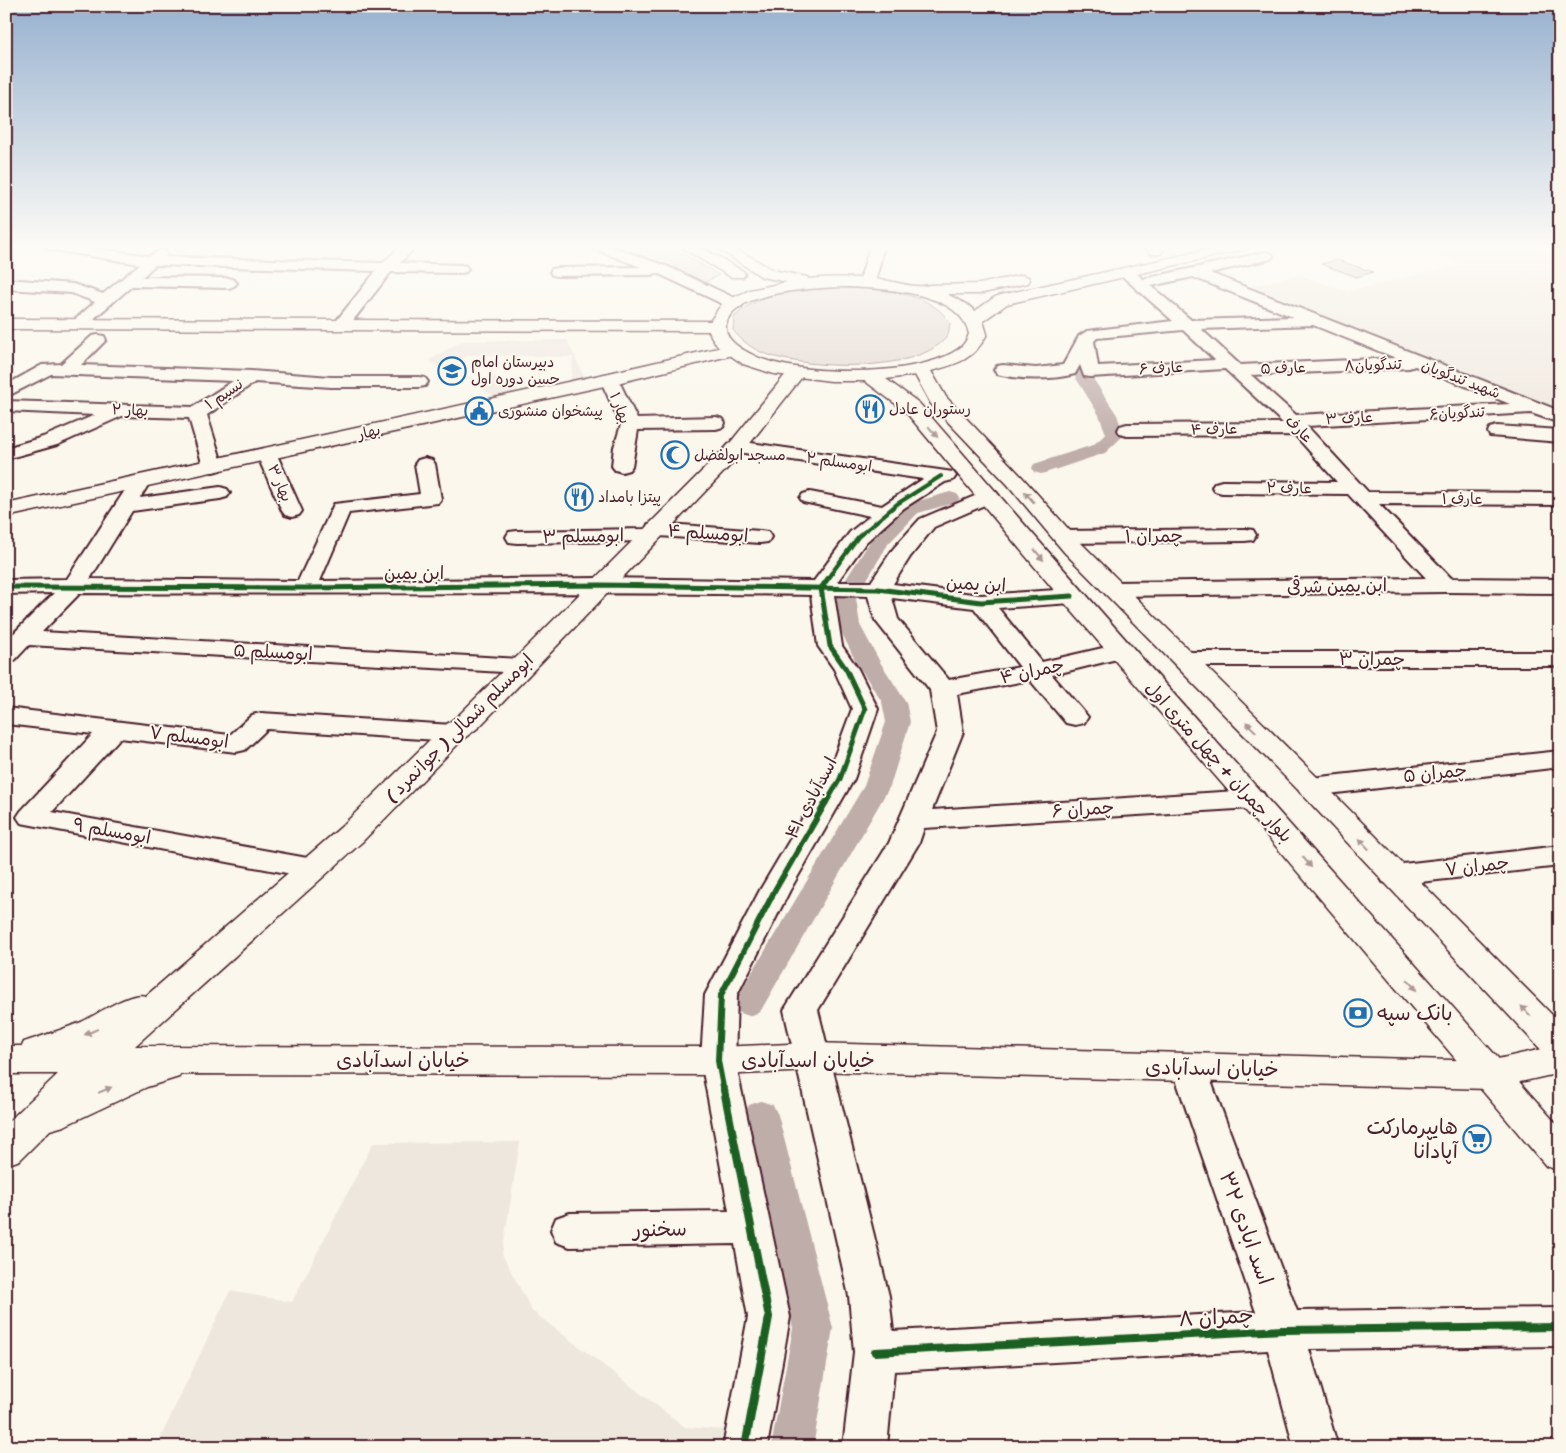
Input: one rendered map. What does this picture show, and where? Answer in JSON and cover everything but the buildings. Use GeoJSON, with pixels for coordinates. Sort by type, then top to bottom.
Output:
{"type":"FeatureCollection","features":[{"type":"Feature","properties":{"kind":"main road"},"geometry":{"type":"LineString","coordinates":[[724,314],[716,326],[720,338],[731,350],[757,363],[796,372],[832,376],[871,377],[921,370],[951,360],[970,348],[978,334],[974,320],[968,314]]}},
{"type":"Feature","properties":{"kind":"main road"},"geometry":{"type":"LineString","coordinates":[[974,320],[982,314]]}},
{"type":"Feature","properties":{"kind":"main road"},"geometry":{"type":"LineString","coordinates":[[6,324],[716,326]]}},
{"type":"Feature","properties":{"kind":"main road","name":"بهار"},"geometry":{"type":"LineString","coordinates":[[6,511],[267,455],[731,350]]}},
{"type":"Feature","properties":{"kind":"main road"},"geometry":{"type":"LineString","coordinates":[[921,370],[938,400],[1015,481],[1064,537],[1311,787],[1560,1046]]}},
{"type":"Feature","properties":{"kind":"main road","name":"ابومسلم شمالی ( جوانمرد )"},"geometry":{"type":"LineString","coordinates":[[18,1138],[97,1059],[351,836],[453,733],[469,721],[737,447],[796,372]]}},
{"type":"Feature","properties":{"kind":"main road","name":"بلوار چمران + چهل متری اول"},"geometry":{"type":"LineString","coordinates":[[871,377],[912,407],[1072,596],[1253,799],[1489,1075],[1560,1155]]}},
{"type":"Feature","properties":{"kind":"main road"},"geometry":{"type":"LineString","coordinates":[[9,1060],[53,1048],[92,1032],[180,985]]}},
{"type":"Feature","properties":{"kind":"main road","name":"خیابان اسدآبادی"},"geometry":{"type":"LineString","coordinates":[[9,1060],[718,1061],[812,1057],[1489,1075],[1560,1059]]}},
{"type":"Feature","properties":{"kind":"main road"},"geometry":{"type":"LineString","coordinates":[[18,1138],[84,1099],[136,1076],[188,1059]]}},
{"type":"Feature","properties":{"kind":"street"},"geometry":{"type":"LineString","coordinates":[[78,324],[89,314]]}},
{"type":"Feature","properties":{"kind":"street"},"geometry":{"type":"LineString","coordinates":[[341,325],[350,314]]}},
{"type":"Feature","properties":{"kind":"street","name":"عارف"},"geometry":{"type":"LineString","coordinates":[[1174,314],[1296,425],[1360,493],[1401,541],[1445,585]]}},
{"type":"Feature","properties":{"kind":"street","name":"شهید تندگویان"},"geometry":{"type":"LineString","coordinates":[[1301,314],[1418,363],[1560,418]]}},
{"type":"Feature","properties":{"kind":"street"},"geometry":{"type":"LineString","coordinates":[[1003,370],[1036,372],[1068,370],[1085,340],[1093,334],[1187,325],[1319,321]]}},
{"type":"Feature","properties":{"kind":"street"},"geometry":{"type":"LineString","coordinates":[[66,369],[98,340]]}},
{"type":"Feature","properties":{"kind":"street","name":"عارف ۶"},"geometry":{"type":"LineString","coordinates":[[1085,340],[1090,372],[1234,367]]}},
{"type":"Feature","properties":{"kind":"street","name":"تندگویان۸"},"geometry":{"type":"LineString","coordinates":[[1328,367],[1418,363]]}},
{"type":"Feature","properties":{"kind":"street","name":"عارف ۵"},"geometry":{"type":"LineString","coordinates":[[1234,367],[1328,367]]}},
{"type":"Feature","properties":{"kind":"street"},"geometry":{"type":"LineString","coordinates":[[6,392],[48,369],[251,376],[331,382],[419,382]]}},
{"type":"Feature","properties":{"kind":"street","name":"نسیم ۱"},"geometry":{"type":"LineString","coordinates":[[197,412],[251,376]]}},
{"type":"Feature","properties":{"kind":"street","name":"بهار ۱"},"geometry":{"type":"LineString","coordinates":[[609,379],[630,424],[624,447],[622,466]]}},
{"type":"Feature","properties":{"kind":"street","name":"بهار ۲"},"geometry":{"type":"LineString","coordinates":[[6,406],[197,412]]}},
{"type":"Feature","properties":{"kind":"street","name":"تندگویان۶"},"geometry":{"type":"LineString","coordinates":[[1408,415],[1536,409]]}},
{"type":"Feature","properties":{"kind":"street"},"geometry":{"type":"LineString","coordinates":[[8,454],[50,441],[122,410]]}},
{"type":"Feature","properties":{"kind":"street"},"geometry":{"type":"LineString","coordinates":[[197,412],[213,466]]}},
{"type":"Feature","properties":{"kind":"street","name":"عارف ۳"},"geometry":{"type":"LineString","coordinates":[[1296,425],[1408,415]]}},
{"type":"Feature","properties":{"kind":"street"},"geometry":{"type":"LineString","coordinates":[[630,424],[716,423]]}},
{"type":"Feature","properties":{"kind":"street","name":"عارف ۴"},"geometry":{"type":"LineString","coordinates":[[1127,430],[1296,425]]}},
{"type":"Feature","properties":{"kind":"street"},"geometry":{"type":"LineString","coordinates":[[1497,432],[1560,436]]}},
{"type":"Feature","properties":{"kind":"street","name":"ابومسلم ۲"},"geometry":{"type":"LineString","coordinates":[[737,447],[940,476],[980,486]]}},
{"type":"Feature","properties":{"kind":"street","name":"بهار ۳"},"geometry":{"type":"LineString","coordinates":[[267,455],[292,511]]}},
{"type":"Feature","properties":{"kind":"street"},"geometry":{"type":"LineString","coordinates":[[306,588],[341,508],[431,499],[425,464]]}},
{"type":"Feature","properties":{"kind":"street"},"geometry":{"type":"LineString","coordinates":[[821,588],[858,537],[897,504],[940,476]]}},
{"type":"Feature","properties":{"kind":"street"},"geometry":{"type":"LineString","coordinates":[[6,655],[25,638],[74,586],[140,482]]}},
{"type":"Feature","properties":{"kind":"street"},"geometry":{"type":"LineString","coordinates":[[865,1447],[875,1352],[869,1296],[801,1010],[904,844],[950,732],[943,689],[886,620],[878,589],[901,554],[927,524],[980,486]]}},
{"type":"Feature","properties":{"kind":"street","name":"عارف ۲"},"geometry":{"type":"LineString","coordinates":[[1222,487],[1360,493]]}},
{"type":"Feature","properties":{"kind":"street"},"geometry":{"type":"LineString","coordinates":[[125,506],[220,493]]}},
{"type":"Feature","properties":{"kind":"street","name":"عارف ۱"},"geometry":{"type":"LineString","coordinates":[[1360,493],[1560,499]]}},
{"type":"Feature","properties":{"kind":"street"},"geometry":{"type":"LineString","coordinates":[[810,498],[886,513]]}},
{"type":"Feature","properties":{"kind":"street","name":"ابومسلم ۴"},"geometry":{"type":"LineString","coordinates":[[652,532],[760,537]]}},
{"type":"Feature","properties":{"kind":"street","name":"ابومسلم ۳"},"geometry":{"type":"LineString","coordinates":[[517,537],[652,532]]}},
{"type":"Feature","properties":{"kind":"street","name":"چمران ۱"},"geometry":{"type":"LineString","coordinates":[[1064,537],[1245,535]]}},
{"type":"Feature","properties":{"kind":"street","name":"ابن یمین"},"geometry":{"type":"LineString","coordinates":[[6,587],[306,588],[600,585],[878,589],[981,602],[1072,596]]}},
{"type":"Feature","properties":{"kind":"street","name":"ابن یمین شرقی"},"geometry":{"type":"LineString","coordinates":[[1114,589],[1445,585],[1560,586]]}},
{"type":"Feature","properties":{"kind":"street","name":"اسدآبادی ۴۱"},"geometry":{"type":"LineString","coordinates":[[745,1447],[769,1317],[718,1061],[721,995],[776,890],[840,779],[865,709],[846,669],[830,646],[821,588]]}},
{"type":"Feature","properties":{"kind":"street"},"geometry":{"type":"LineString","coordinates":[[981,602],[1075,717]]}},
{"type":"Feature","properties":{"kind":"street","name":"ابومسلم ۵"},"geometry":{"type":"LineString","coordinates":[[25,638],[521,666]]}},
{"type":"Feature","properties":{"kind":"street","name":"چمران ۴"},"geometry":{"type":"LineString","coordinates":[[943,689],[1036,671],[1120,651]]}},
{"type":"Feature","properties":{"kind":"street","name":"چمران ۳"},"geometry":{"type":"LineString","coordinates":[[1184,659],[1560,659]]}},
{"type":"Feature","properties":{"kind":"street","name":"ابومسلم ۷"},"geometry":{"type":"LineString","coordinates":[[6,716],[236,744],[261,721],[453,733]]}},
{"type":"Feature","properties":{"kind":"street","name":"ابومسلم ۹"},"geometry":{"type":"LineString","coordinates":[[114,728],[31,817],[313,868]]}},
{"type":"Feature","properties":{"kind":"street","name":"چمران ۵"},"geometry":{"type":"LineString","coordinates":[[1311,787],[1560,759]]}},
{"type":"Feature","properties":{"kind":"street","name":"چمران ۶"},"geometry":{"type":"LineString","coordinates":[[914,820],[1253,799]]}},
{"type":"Feature","properties":{"kind":"street","name":"چمران ۷"},"geometry":{"type":"LineString","coordinates":[[1394,875],[1560,856]]}},
{"type":"Feature","properties":{"kind":"street","name":"اسد ابادی ۳۲"},"geometry":{"type":"LineString","coordinates":[[1189,1068],[1283,1330],[1316,1447]]}},
{"type":"Feature","properties":{"kind":"street","name":"سخنور"},"geometry":{"type":"LineString","coordinates":[[570,1230],[751,1227]]}},
{"type":"Feature","properties":{"kind":"street","name":"چمران ۸"},"geometry":{"type":"LineString","coordinates":[[875,1352],[1283,1330],[1560,1326]]}},
{"type":"Feature","properties":{"kind":"shaded area"},"geometry":{"type":"Polygon","coordinates":[[[738,314],[943,314],[950,323],[946,338],[931,350],[911,358],[886,363],[833,365],[784,359],[756,350],[733,330],[734,317],[738,314]]]}},
{"type":"Feature","properties":{"kind":"shaded area"},"geometry":{"type":"Polygon","coordinates":[[[1313,314],[1560,314],[1560,412],[1313,314]]]}},
{"type":"Feature","properties":{"kind":"shaded area","name":"دبیرستان امام حسن دوره اول"},"geometry":{"type":"Polygon","coordinates":[[[567,340],[586,381],[496,398],[468,378],[455,380],[429,360],[462,341],[567,340]],[[468,355],[454,365],[474,381],[495,377],[516,392],[571,381],[573,357],[468,355]]]}},
{"type":"Feature","properties":{"kind":"shaded area"},"geometry":{"type":"Polygon","coordinates":[[[520,1142],[502,1254],[532,1311],[685,1427],[769,1433],[767,1447],[156,1447],[230,1291],[292,1302],[373,1143],[520,1142]]]}},
{"type":"Feature","properties":{"kind":"waterway"},"geometry":{"type":"LineString","coordinates":[[1041,468],[1099,449],[1115,435],[1108,415],[1082,375]]}},
{"type":"Feature","properties":{"kind":"waterway"},"geometry":{"type":"LineString","coordinates":[[749,1004],[877,786],[898,722],[894,702],[868,662],[849,625],[845,598],[880,541],[911,509],[950,498]]}},
{"type":"Feature","properties":{"kind":"waterway"},"geometry":{"type":"LineString","coordinates":[[761,1115],[813,1328],[792,1447]]}},
{"type":"Feature","properties":{"kind":"cycle path"},"geometry":{"type":"LineString","coordinates":[[745,1447],[769,1317],[718,1061],[721,995],[775,890],[840,779],[865,709],[846,669],[830,646],[821,588],[858,537],[897,504],[941,476]]}},
{"type":"Feature","properties":{"kind":"cycle path"},"geometry":{"type":"LineString","coordinates":[[6,587],[306,588],[600,585],[878,589],[981,602],[1072,596]]}},
{"type":"Feature","properties":{"kind":"cycle path"},"geometry":{"type":"LineString","coordinates":[[875,1352],[1283,1330],[1560,1327]]}},
{"type":"Feature","properties":{"kind":"place","name":"دبیرستان امام حسن دوره اول"},"geometry":{"type":"Point","coordinates":[452,371]}},
{"type":"Feature","properties":{"kind":"place","name":"رستوران عادل"},"geometry":{"type":"Point","coordinates":[870,409]}},
{"type":"Feature","properties":{"kind":"place","name":"پیشخوان منشوری"},"geometry":{"type":"Point","coordinates":[479,411]}},
{"type":"Feature","properties":{"kind":"place","name":"مسجد ابولفضل"},"geometry":{"type":"Point","coordinates":[675,455]}},
{"type":"Feature","properties":{"kind":"place","name":"پیتزا بامداد"},"geometry":{"type":"Point","coordinates":[579,497]}},
{"type":"Feature","properties":{"kind":"place","name":"بانک سپه"},"geometry":{"type":"Point","coordinates":[1358,1013]}},
{"type":"Feature","properties":{"kind":"place","name":"هایپرمارکت آپادانا"},"geometry":{"type":"Point","coordinates":[1477,1139]}}]}
